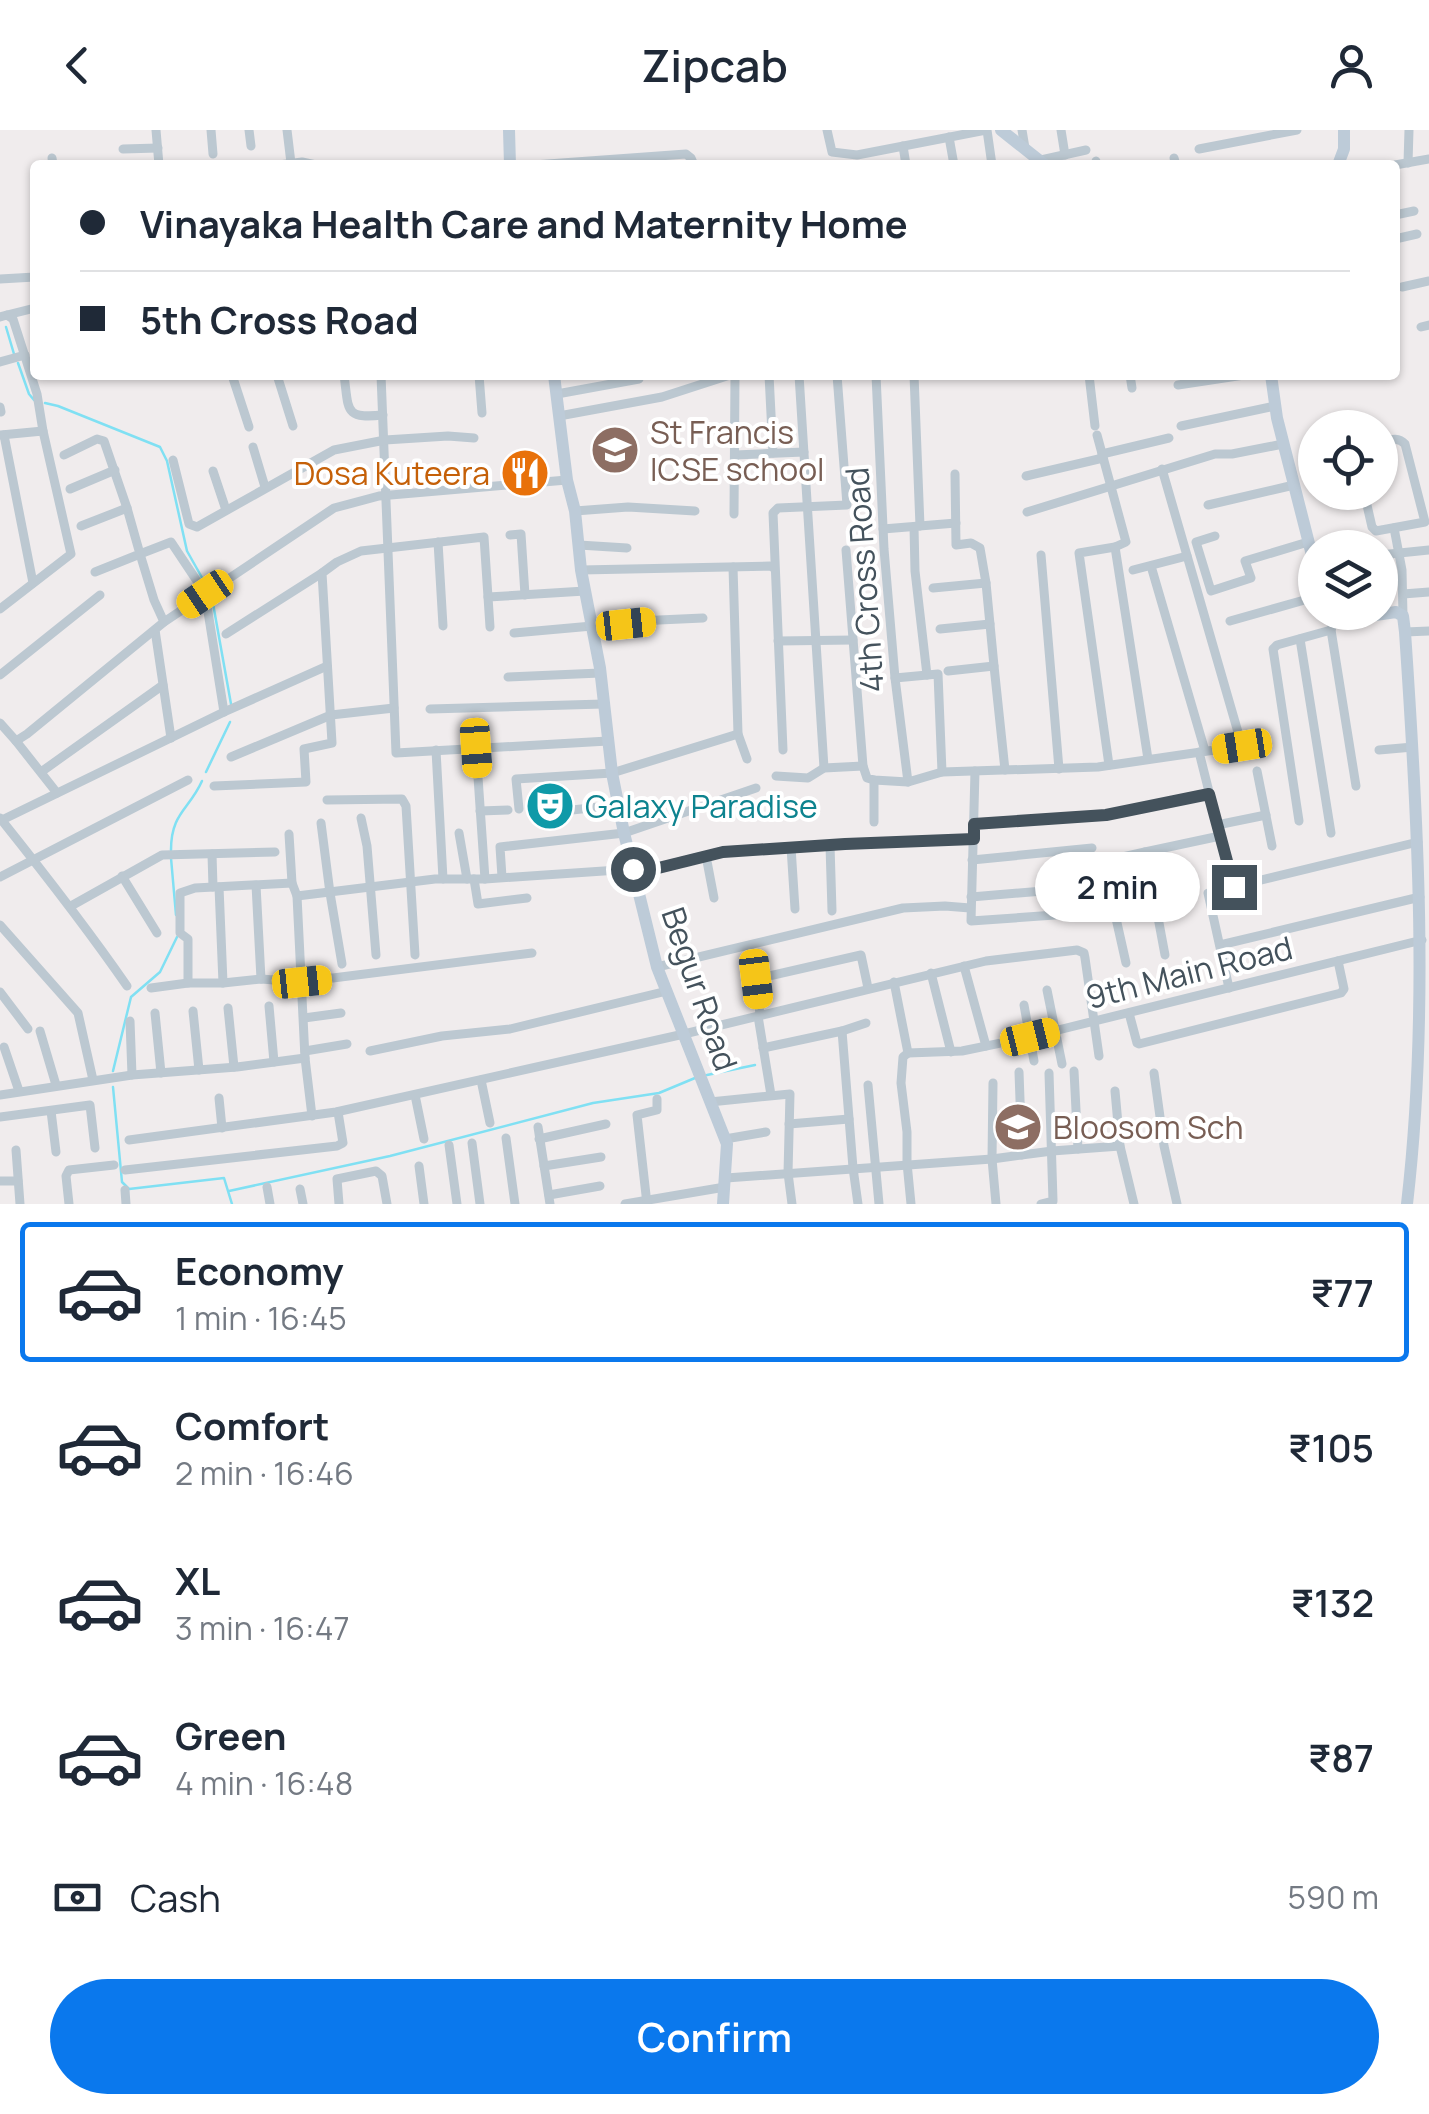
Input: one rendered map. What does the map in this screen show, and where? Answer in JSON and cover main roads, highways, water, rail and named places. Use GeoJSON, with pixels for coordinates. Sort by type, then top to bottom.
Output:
{"type":"FeatureCollection","features":[{"type":"Feature","properties":{"kind":"waterway"},"geometry":{"type":"LineString","coordinates":[[6,327],[14,354]]}},
{"type":"Feature","properties":{"kind":"waterway"},"geometry":{"type":"LineString","coordinates":[[18,363],[34,400]]}},
{"type":"Feature","properties":{"kind":"waterway"},"geometry":{"type":"LineString","coordinates":[[45,403],[160,447],[167,461],[187,551],[205,583]]}},
{"type":"Feature","properties":{"kind":"waterway"},"geometry":{"type":"LineString","coordinates":[[212,598],[231,704]]}},
{"type":"Feature","properties":{"kind":"waterway"},"geometry":{"type":"LineString","coordinates":[[206,772],[230,722]]}},
{"type":"Feature","properties":{"kind":"waterway"},"geometry":{"type":"LineString","coordinates":[[171,850],[177,820],[202,781]]}},
{"type":"Feature","properties":{"kind":"waterway"},"geometry":{"type":"LineString","coordinates":[[171,858],[176,915]]}},
{"type":"Feature","properties":{"kind":"waterway"},"geometry":{"type":"LineString","coordinates":[[113,1071],[131,997],[160,972],[177,937]]}},
{"type":"Feature","properties":{"kind":"waterway"},"geometry":{"type":"LineString","coordinates":[[707,1075],[755,1065]]}},
{"type":"Feature","properties":{"kind":"waterway"},"geometry":{"type":"LineString","coordinates":[[229,1191],[390,1156],[593,1103],[659,1093],[695,1078]]}},
{"type":"Feature","properties":{"kind":"waterway"},"geometry":{"type":"LineString","coordinates":[[113,1087],[122,1182],[129,1189],[224,1178],[232,1204]]}},
{"type":"Feature","properties":{"kind":"place","name":"St Francis ICSE school"},"geometry":{"type":"Point","coordinates":[615,450]}},
{"type":"Feature","properties":{"kind":"place","name":"Dosa Kuteera"},"geometry":{"type":"Point","coordinates":[525,473]}},
{"type":"Feature","properties":{"kind":"place","name":"Galaxy Paradise"},"geometry":{"type":"Point","coordinates":[550,806]}},
{"type":"Feature","properties":{"kind":"place","name":"Bloosom Sch"},"geometry":{"type":"Point","coordinates":[1018,1127]}}]}
